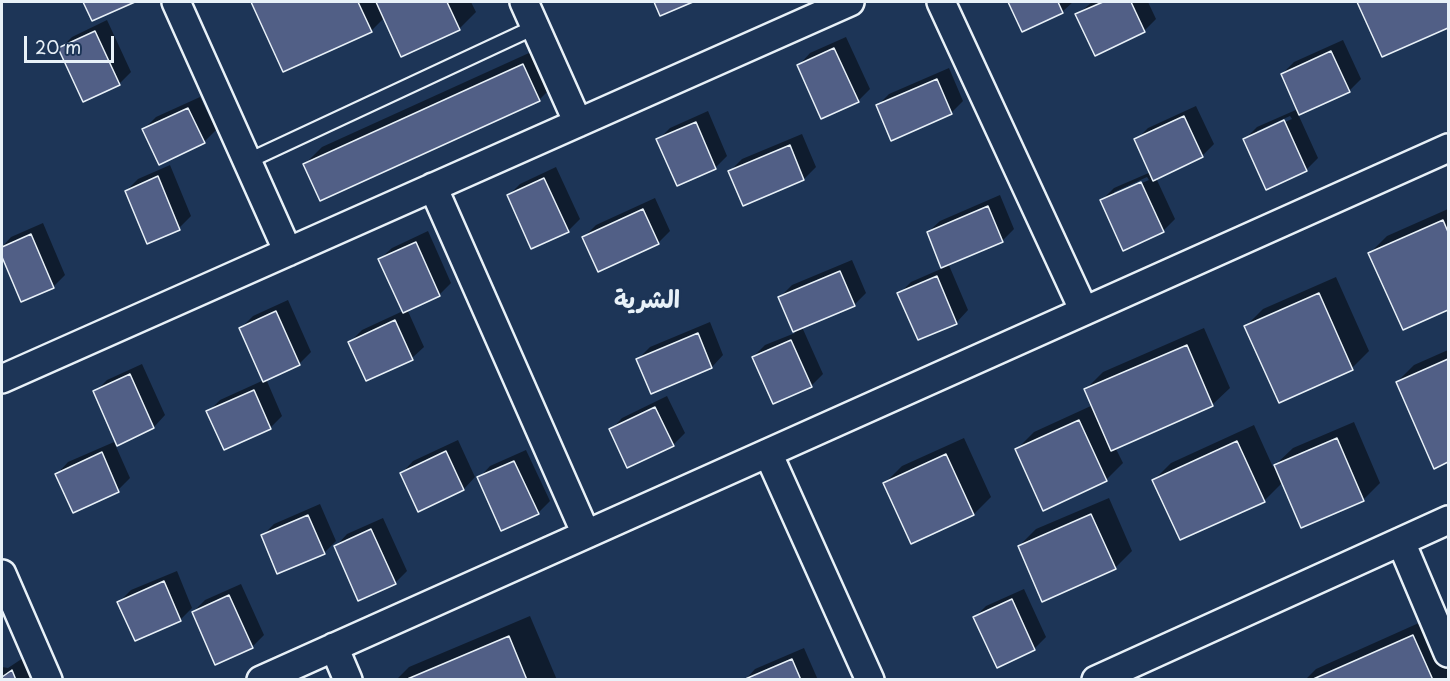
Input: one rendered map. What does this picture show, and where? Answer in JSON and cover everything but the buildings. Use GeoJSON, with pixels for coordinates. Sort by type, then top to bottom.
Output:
{"type":"FeatureCollection","features":[{"type":"Feature","properties":{"kind":"street"},"geometry":{"type":"LineString","coordinates":[[176,2],[288,252]]}},
{"type":"Feature","properties":{"kind":"street"},"geometry":{"type":"LineString","coordinates":[[524,2],[578,123]]}},
{"type":"Feature","properties":{"kind":"street"},"geometry":{"type":"LineString","coordinates":[[2,380],[850,2]]}},
{"type":"Feature","properties":{"kind":"street"},"geometry":{"type":"LineString","coordinates":[[941,2],[1084,311]]}},
{"type":"Feature","properties":{"kind":"street"},"geometry":{"type":"LineString","coordinates":[[261,680],[1449,148]]}},
{"type":"Feature","properties":{"kind":"street"},"geometry":{"type":"LineString","coordinates":[[434,187],[586,534]]}},
{"type":"Feature","properties":{"kind":"street"},"geometry":{"type":"LineString","coordinates":[[768,453],[870,680]]}},
{"type":"Feature","properties":{"kind":"street"},"geometry":{"type":"LineString","coordinates":[[1100,679],[1449,520]]}},
{"type":"Feature","properties":{"kind":"street"},"geometry":{"type":"LineString","coordinates":[[1401,542],[1449,653]]}},
{"type":"Feature","properties":{"kind":"street"},"geometry":{"type":"LineString","coordinates":[[2,574],[48,680]]}},
{"type":"Feature","properties":{"kind":"street"},"geometry":{"type":"LineString","coordinates":[[334,647],[348,680]]}},
{"type":"Feature","properties":{"kind":"lane"},"geometry":{"type":"LineString","coordinates":[[248,161],[535,27]]}},
{"type":"Feature","properties":{"kind":"district","name":"الشرية"},"geometry":{"type":"Point","coordinates":[647,301]}}]}
